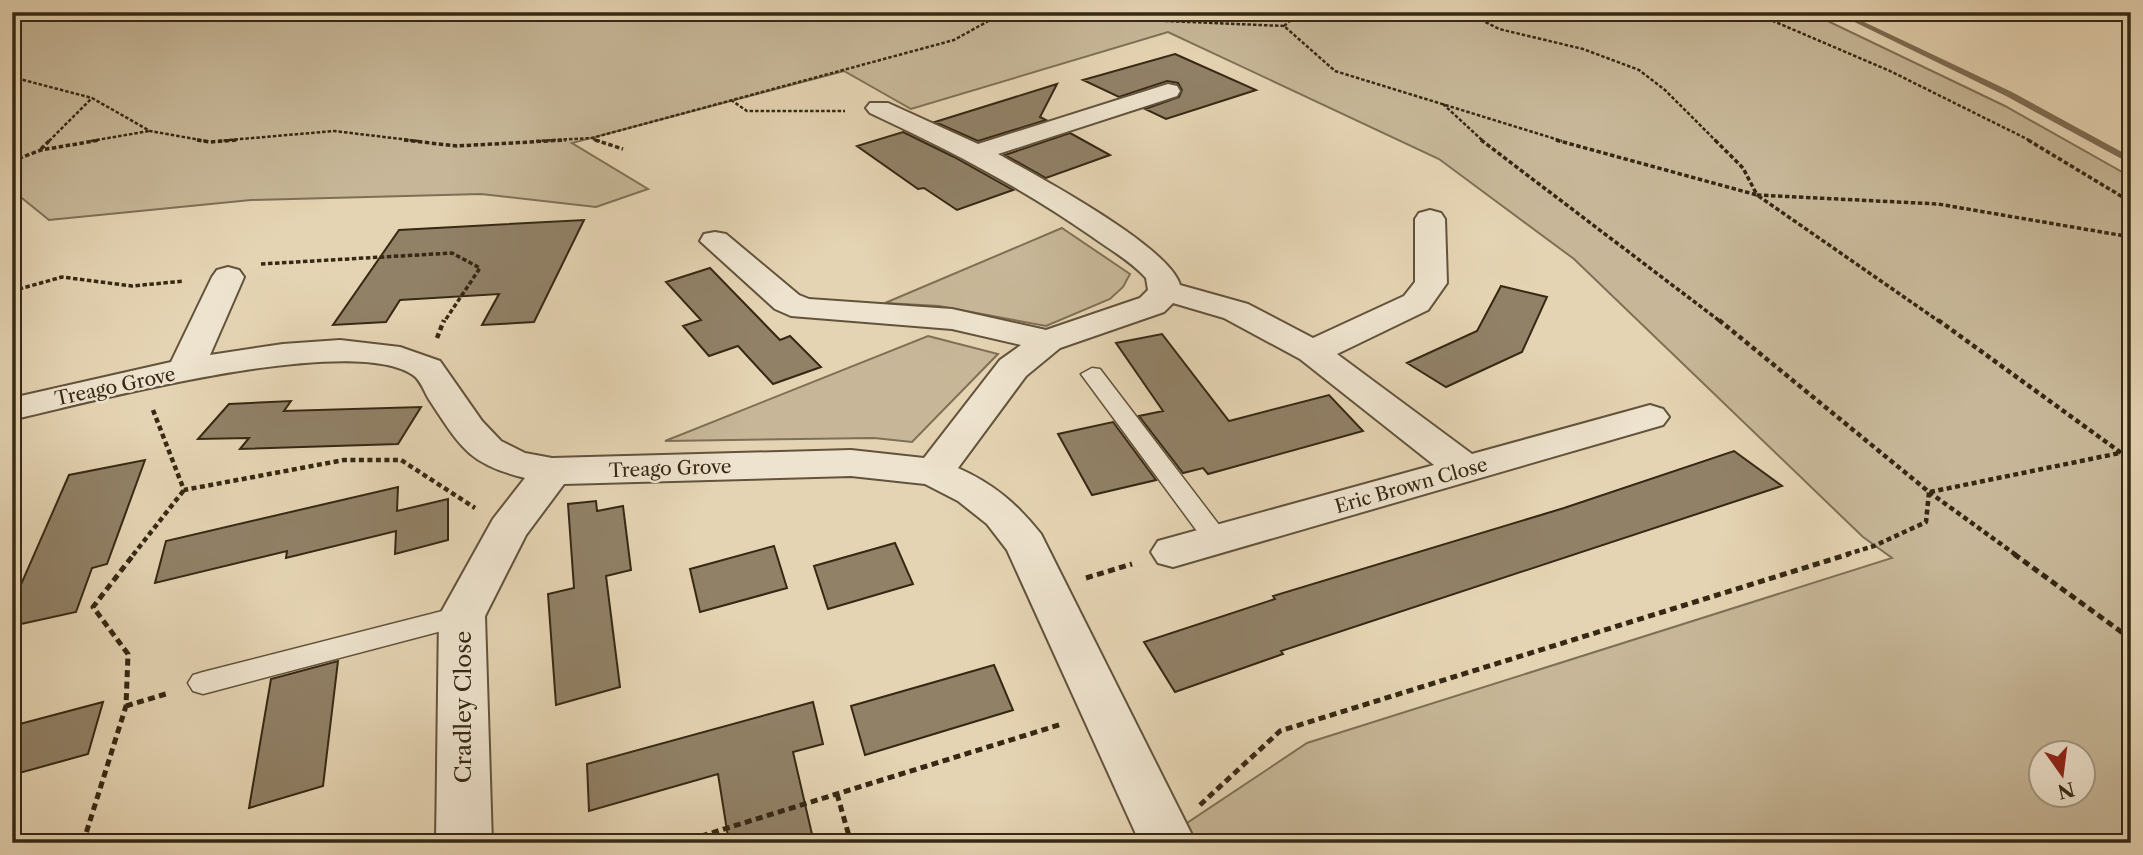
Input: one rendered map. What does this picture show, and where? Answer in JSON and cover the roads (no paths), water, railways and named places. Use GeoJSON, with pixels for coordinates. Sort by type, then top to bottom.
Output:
{"type":"FeatureCollection","features":[{"type":"Feature","properties":{"kind":"street"},"geometry":{"type":"LineString","coordinates":[[976,153],[1168,91]]}},
{"type":"Feature","properties":{"kind":"street"},"geometry":{"type":"LineString","coordinates":[[885,110],[976,153],[1087,217],[1154,267],[1163,279],[1165,291],[1162,297],[1152,304],[1048,341],[1013,368],[934,472]]}},
{"type":"Feature","properties":{"kind":"street"},"geometry":{"type":"LineString","coordinates":[[1311,352],[1416,303],[1432,283],[1430,219]]}},
{"type":"Feature","properties":{"kind":"street"},"geometry":{"type":"LineString","coordinates":[[715,241],[787,302],[803,309],[953,319],[1048,341]]}},
{"type":"Feature","properties":{"kind":"street"},"geometry":{"type":"LineString","coordinates":[[185,371],[229,277]]}},
{"type":"Feature","properties":{"kind":"street"},"geometry":{"type":"LineString","coordinates":[[1165,291],[1236,311],[1311,352],[1465,469]]}},
{"type":"Feature","properties":{"kind":"street","name":"Treago Grove"},"geometry":{"type":"LineString","coordinates":[[12,409],[185,371],[288,354],[366,349],[398,355],[426,367],[472,435],[491,455],[513,465],[552,471],[851,463],[934,472],[973,491],[1002,514],[1026,545],[1167,840]]}},
{"type":"Feature","properties":{"kind":"street","name":"Eric Brown Close"},"geometry":{"type":"LineString","coordinates":[[1173,552],[1650,417]]}},
{"type":"Feature","properties":{"kind":"street","name":"Cradley Close"},"geometry":{"type":"LineString","coordinates":[[464,843],[462,616],[508,529],[552,471]]}},
{"type":"Feature","properties":{"kind":"lane"},"geometry":{"type":"LineString","coordinates":[[1092,374],[1217,540]]}},
{"type":"Feature","properties":{"kind":"lane"},"geometry":{"type":"LineString","coordinates":[[203,683],[462,616]]}},
{"type":"Feature","properties":{"kind":"waterway"},"geometry":{"type":"LineString","coordinates":[[1837,12],[2009,94],[2131,161]]}}]}
